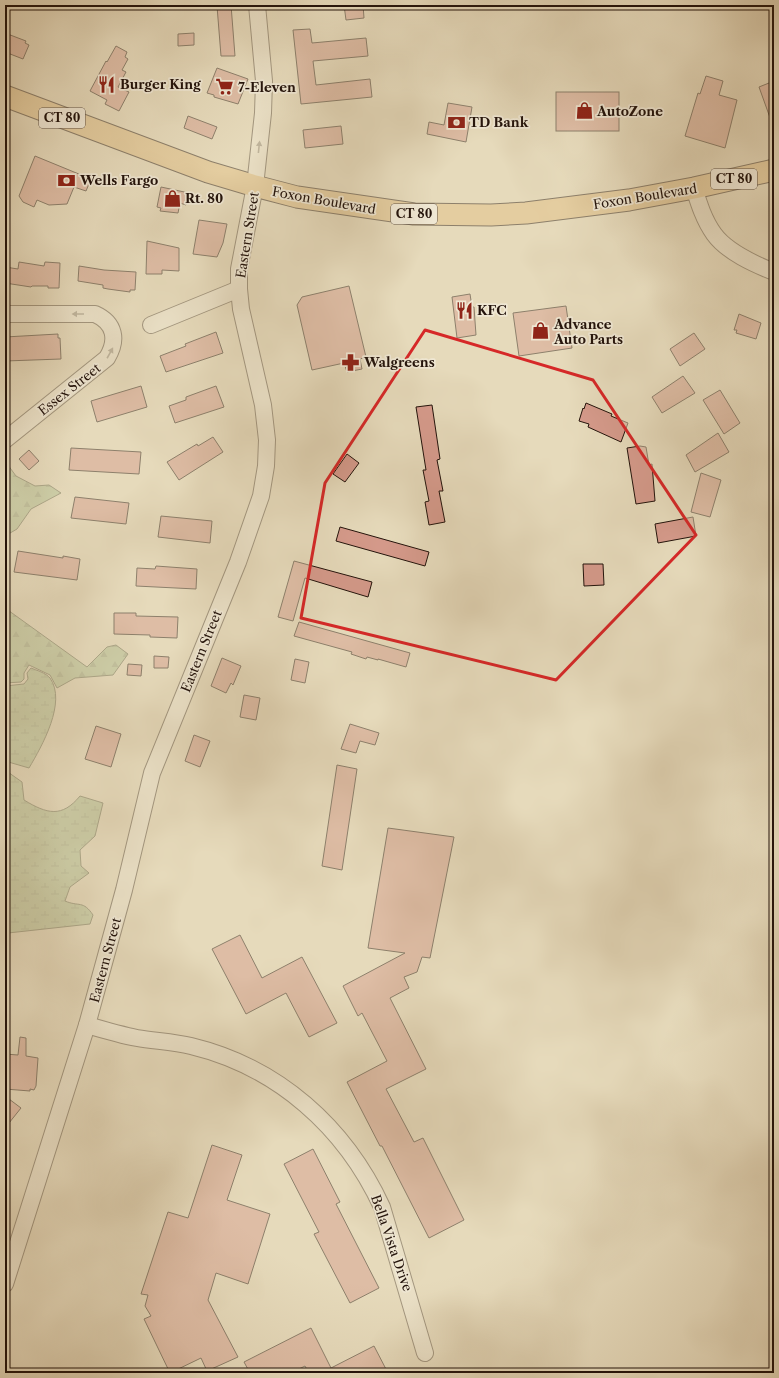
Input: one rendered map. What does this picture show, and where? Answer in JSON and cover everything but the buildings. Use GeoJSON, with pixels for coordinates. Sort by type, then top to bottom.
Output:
{"type":"FeatureCollection","features":[{"type":"Feature","properties":{"kind":"main road","name":"Foxon Boulevard"},"geometry":{"type":"LineString","coordinates":[[5,96],[208,172],[296,197],[371,209],[456,215],[526,213],[629,200],[694,188],[774,170]]}},
{"type":"Feature","properties":{"kind":"street","name":"Eastern Street"},"geometry":{"type":"LineString","coordinates":[[5,1284],[87,1026],[124,890],[152,773],[238,562],[261,496],[266,466],[267,440],[263,405],[241,309],[239,289],[239,269],[255,186],[263,113],[264,81],[257,5]]}},
{"type":"Feature","properties":{"kind":"street"},"geometry":{"type":"LineString","coordinates":[[694,188],[704,218],[714,235],[745,259],[774,272]]}},
{"type":"Feature","properties":{"kind":"street"},"geometry":{"type":"LineString","coordinates":[[151,325],[239,289]]}},
{"type":"Feature","properties":{"kind":"street","name":"Essex Street"},"geometry":{"type":"LineString","coordinates":[[5,314],[95,314],[105,319],[111,328],[114,340],[113,348],[107,358],[5,440]]}},
{"type":"Feature","properties":{"kind":"street","name":"Bella Vista Drive"},"geometry":{"type":"LineString","coordinates":[[87,1026],[137,1038],[191,1046],[225,1057],[249,1067],[276,1082],[301,1100],[323,1120],[352,1155],[372,1185],[382,1207],[426,1353]]}},
{"type":"Feature","properties":{"kind":"highlighted area"},"geometry":{"type":"Polygon","coordinates":[[[425,330],[593,380],[696,535],[556,680],[301,618],[325,483],[425,330]]]}},
{"type":"Feature","properties":{"kind":"green space"},"geometry":{"type":"Polygon","coordinates":[[[5,461],[16,476],[35,486],[49,485],[61,493],[31,509],[17,529],[5,536],[5,461]]]}},
{"type":"Feature","properties":{"kind":"green space"},"geometry":{"type":"Polygon","coordinates":[[[5,608],[87,667],[107,647],[116,645],[128,654],[113,675],[75,678],[57,688],[50,675],[29,665],[24,673],[24,679],[21,682],[5,683],[5,608]]]}},
{"type":"Feature","properties":{"kind":"green space"},"geometry":{"type":"Polygon","coordinates":[[[31,668],[44,673],[50,678],[55,688],[56,699],[51,724],[29,768],[5,761],[5,686],[24,684],[28,679],[27,673],[31,668]]]}},
{"type":"Feature","properties":{"kind":"green space"},"geometry":{"type":"Polygon","coordinates":[[[5,770],[22,782],[24,800],[47,811],[54,812],[67,808],[80,796],[103,803],[95,836],[80,850],[81,866],[89,873],[70,887],[65,901],[86,907],[90,910],[93,915],[90,924],[8,933],[5,942],[5,770]]]}},
{"type":"Feature","properties":{"kind":"place","name":"Burger King"},"geometry":{"type":"Point","coordinates":[107,84]}},
{"type":"Feature","properties":{"kind":"place","name":"7-Eleven"},"geometry":{"type":"Point","coordinates":[225,87]}},
{"type":"Feature","properties":{"kind":"place","name":"AutoZone"},"geometry":{"type":"Point","coordinates":[584,111]}},
{"type":"Feature","properties":{"kind":"place","name":"TD Bank"},"geometry":{"type":"Point","coordinates":[456,122]}},
{"type":"Feature","properties":{"kind":"place","name":"Wells Fargo"},"geometry":{"type":"Point","coordinates":[67,180]}},
{"type":"Feature","properties":{"kind":"place","name":"Rt. 80"},"geometry":{"type":"Point","coordinates":[172,198]}},
{"type":"Feature","properties":{"kind":"place","name":"KFC"},"geometry":{"type":"Point","coordinates":[464,310]}},
{"type":"Feature","properties":{"kind":"place","name":"Advance Auto Parts"},"geometry":{"type":"Point","coordinates":[541,331]}},
{"type":"Feature","properties":{"kind":"place","name":"Walgreens"},"geometry":{"type":"Point","coordinates":[351,362]}}]}
